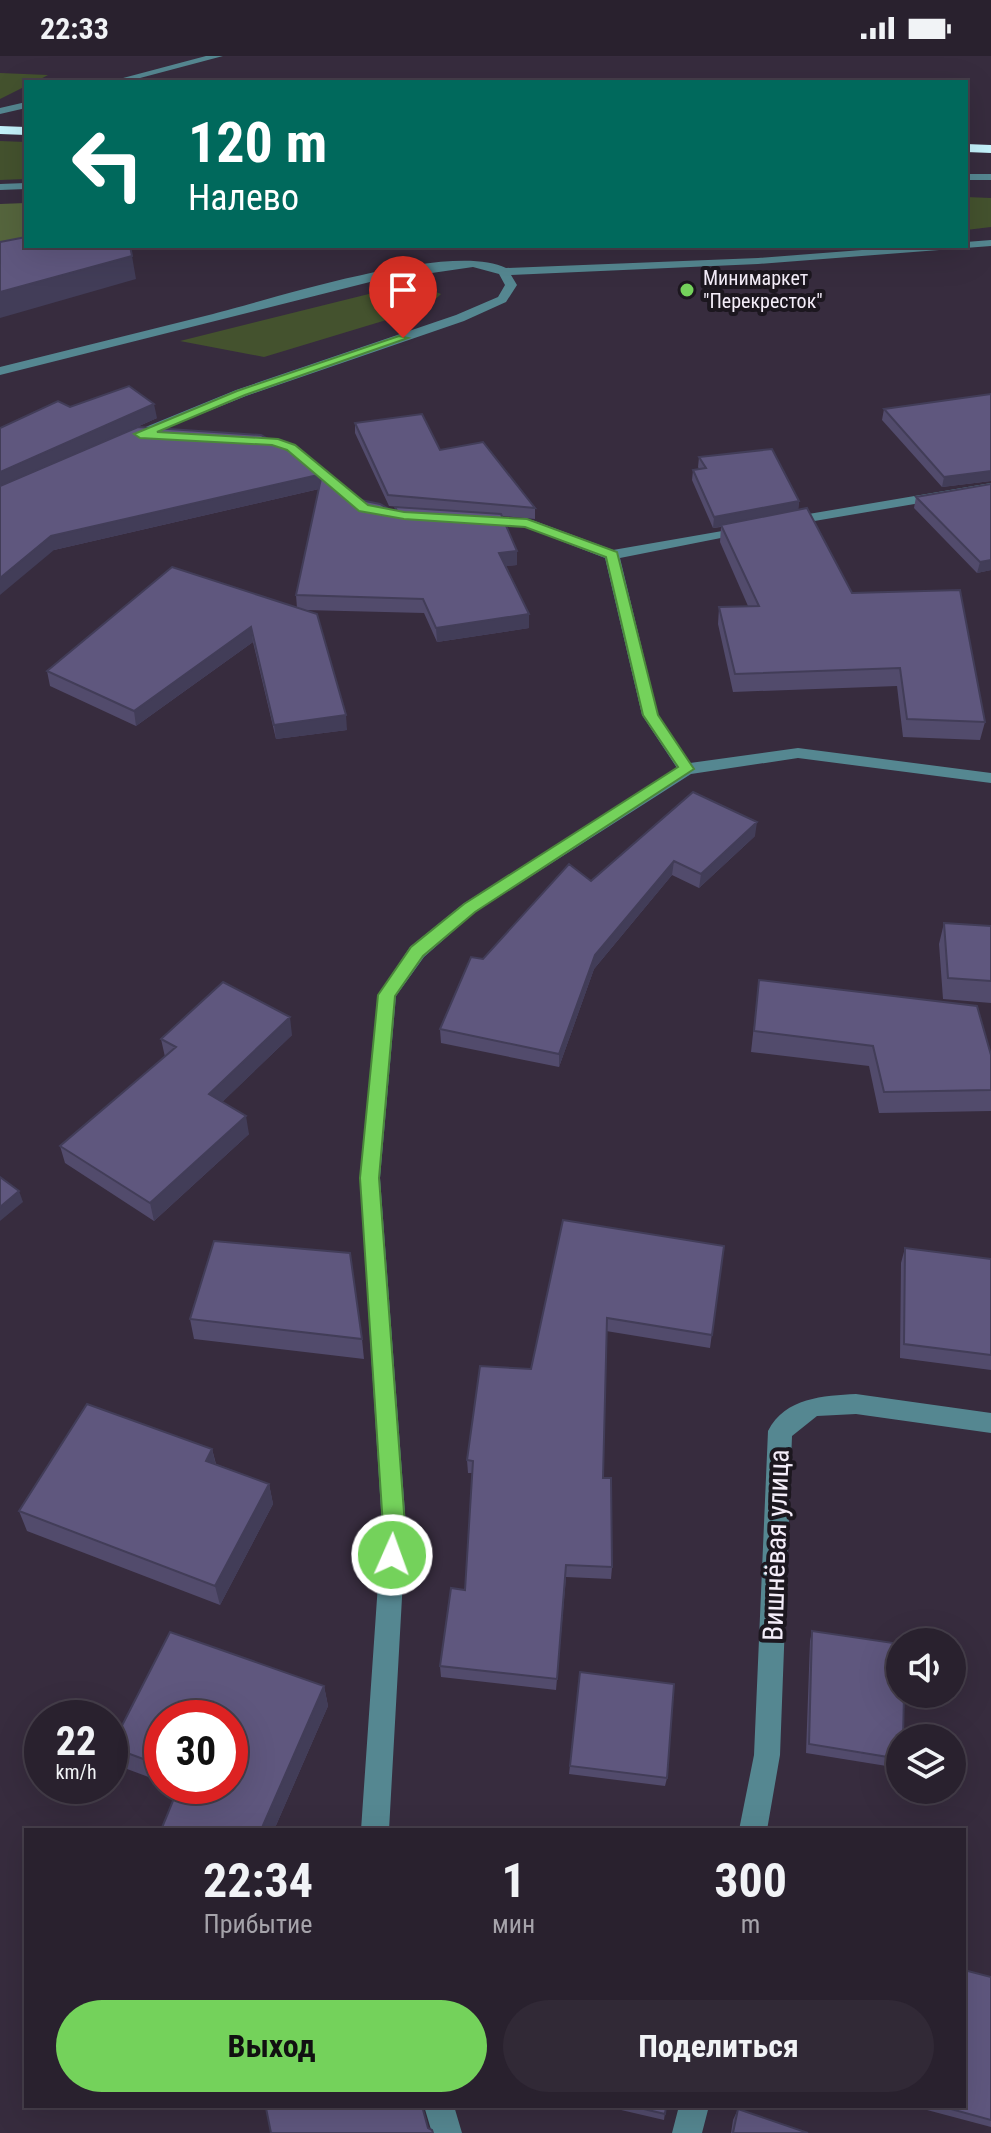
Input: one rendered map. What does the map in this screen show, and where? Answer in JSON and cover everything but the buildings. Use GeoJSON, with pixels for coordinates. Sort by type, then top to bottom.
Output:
{"type":"FeatureCollection","features":[{"type":"Feature","properties":{"kind":"highway"},"geometry":{"type":"LineString","coordinates":[[0,130],[24,131]]}},
{"type":"Feature","properties":{"kind":"highway"},"geometry":{"type":"LineString","coordinates":[[968,148],[991,149]]}},
{"type":"Feature","properties":{"kind":"street"},"geometry":{"type":"LineString","coordinates":[[121,80],[218,56]]}},
{"type":"Feature","properties":{"kind":"street"},"geometry":{"type":"LineString","coordinates":[[0,111],[24,105]]}},
{"type":"Feature","properties":{"kind":"street"},"geometry":{"type":"LineString","coordinates":[[968,177],[991,177]]}},
{"type":"Feature","properties":{"kind":"street"},"geometry":{"type":"LineString","coordinates":[[0,187],[24,186]]}},
{"type":"Feature","properties":{"kind":"street"},"geometry":{"type":"LineString","coordinates":[[968,245],[991,243]]}},
{"type":"Feature","properties":{"kind":"street"},"geometry":{"type":"LineString","coordinates":[[0,371],[370,278],[473,264],[492,266],[504,272],[563,267],[758,261],[936,248]]}},
{"type":"Feature","properties":{"kind":"street"},"geometry":{"type":"LineString","coordinates":[[115,444],[241,393],[460,318],[502,299],[511,285],[504,272]]}},
{"type":"Feature","properties":{"kind":"street"},"geometry":{"type":"LineString","coordinates":[[140,434],[174,436]]}},
{"type":"Feature","properties":{"kind":"street"},"geometry":{"type":"LineString","coordinates":[[234,438],[274,442],[291,448],[341,491]]}},
{"type":"Feature","properties":{"kind":"street"},"geometry":{"type":"LineString","coordinates":[[460,520],[527,523],[612,555],[884,503],[991,487]]}},
{"type":"Feature","properties":{"kind":"street"},"geometry":{"type":"LineString","coordinates":[[612,555],[650,715],[686,769]]}},
{"type":"Feature","properties":{"kind":"street"},"geometry":{"type":"LineString","coordinates":[[375,1828],[394,1526],[370,1178],[387,995],[417,952],[469,908],[686,769],[798,753],[991,778]]}},
{"type":"Feature","properties":{"kind":"street","name":"Вишнёвая улица"},"geometry":{"type":"LineString","coordinates":[[753,1828],[767,1755],[780,1431],[812,1406],[856,1404],[991,1423]]}},
{"type":"Feature","properties":{"kind":"street"},"geometry":{"type":"LineString","coordinates":[[440,2108],[447,2133]]}},
{"type":"Feature","properties":{"kind":"street"},"geometry":{"type":"LineString","coordinates":[[687,2133],[693,2108]]}},
{"type":"Feature","properties":{"kind":"green space"},"geometry":{"type":"Polygon","coordinates":[[[0,73],[48,75],[39,80],[24,80],[24,87],[0,99],[0,73]]]}},
{"type":"Feature","properties":{"kind":"green space"},"geometry":{"type":"Polygon","coordinates":[[[0,141],[24,142],[24,179],[0,180],[0,141]]]}},
{"type":"Feature","properties":{"kind":"green space"},"geometry":{"type":"Polygon","coordinates":[[[968,197],[991,198],[991,227],[968,230],[968,197]]]}},
{"type":"Feature","properties":{"kind":"green space"},"geometry":{"type":"Polygon","coordinates":[[[24,203],[24,248],[121,248],[0,259],[0,204],[24,203]]]}},
{"type":"Feature","properties":{"kind":"green space"},"geometry":{"type":"Polygon","coordinates":[[[422,286],[441,294],[426,308],[264,357],[180,341],[393,288],[422,286]]]}},
{"type":"Feature","properties":{"kind":"place","name":"Минимаркет \"Перекресток\""},"geometry":{"type":"Point","coordinates":[687,290]}},
{"type":"Feature","properties":{"kind":"route"},"geometry":{"type":"LineString","coordinates":[[392,1555],[394,1526],[370,1178],[387,995],[417,952],[469,908],[686,769],[650,715],[612,555],[562,533],[527,523],[404,516],[364,508],[291,448],[274,442],[140,434],[241,393],[403,338]]}}]}
